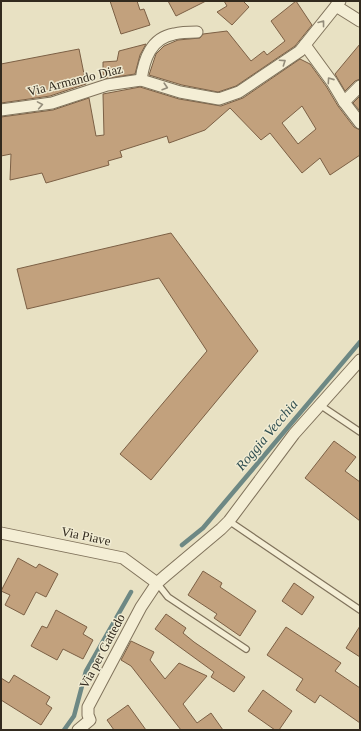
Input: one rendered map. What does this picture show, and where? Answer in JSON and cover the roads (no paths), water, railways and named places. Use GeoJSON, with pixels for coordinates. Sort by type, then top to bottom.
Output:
{"type":"FeatureCollection","features":[{"type":"Feature","properties":{"kind":"street"},"geometry":{"type":"LineString","coordinates":[[338,3],[360,21]]}},
{"type":"Feature","properties":{"kind":"street","name":"Via Armando Diaz"},"geometry":{"type":"LineString","coordinates":[[1,110],[52,103],[107,85],[141,80],[180,92],[219,99],[238,92],[300,51],[338,3]]}},
{"type":"Feature","properties":{"kind":"street"},"geometry":{"type":"LineString","coordinates":[[141,80],[148,52],[158,41],[173,34],[197,32]]}},
{"type":"Feature","properties":{"kind":"street"},"geometry":{"type":"LineString","coordinates":[[305,46],[360,123]]}},
{"type":"Feature","properties":{"kind":"street"},"geometry":{"type":"LineString","coordinates":[[344,102],[360,86]]}},
{"type":"Feature","properties":{"kind":"street","name":"Via per Gattedo"},"geometry":{"type":"LineString","coordinates":[[78,730],[93,725],[88,715],[88,707],[141,607],[157,583],[229,521],[294,434],[360,360]]}},
{"type":"Feature","properties":{"kind":"street","name":"Via Piave"},"geometry":{"type":"LineString","coordinates":[[1,533],[123,558],[157,583]]}},
{"type":"Feature","properties":{"kind":"lane"},"geometry":{"type":"LineString","coordinates":[[320,405],[360,432]]}},
{"type":"Feature","properties":{"kind":"lane"},"geometry":{"type":"LineString","coordinates":[[229,521],[360,610]]}},
{"type":"Feature","properties":{"kind":"lane"},"geometry":{"type":"LineString","coordinates":[[157,583],[168,597],[246,649]]}},
{"type":"Feature","properties":{"kind":"waterway","name":"Roggia Vecchia"},"geometry":{"type":"LineString","coordinates":[[182,545],[203,528],[360,342]]}},
{"type":"Feature","properties":{"kind":"waterway"},"geometry":{"type":"LineString","coordinates":[[64,730],[74,716],[86,671],[131,592]]}}]}
